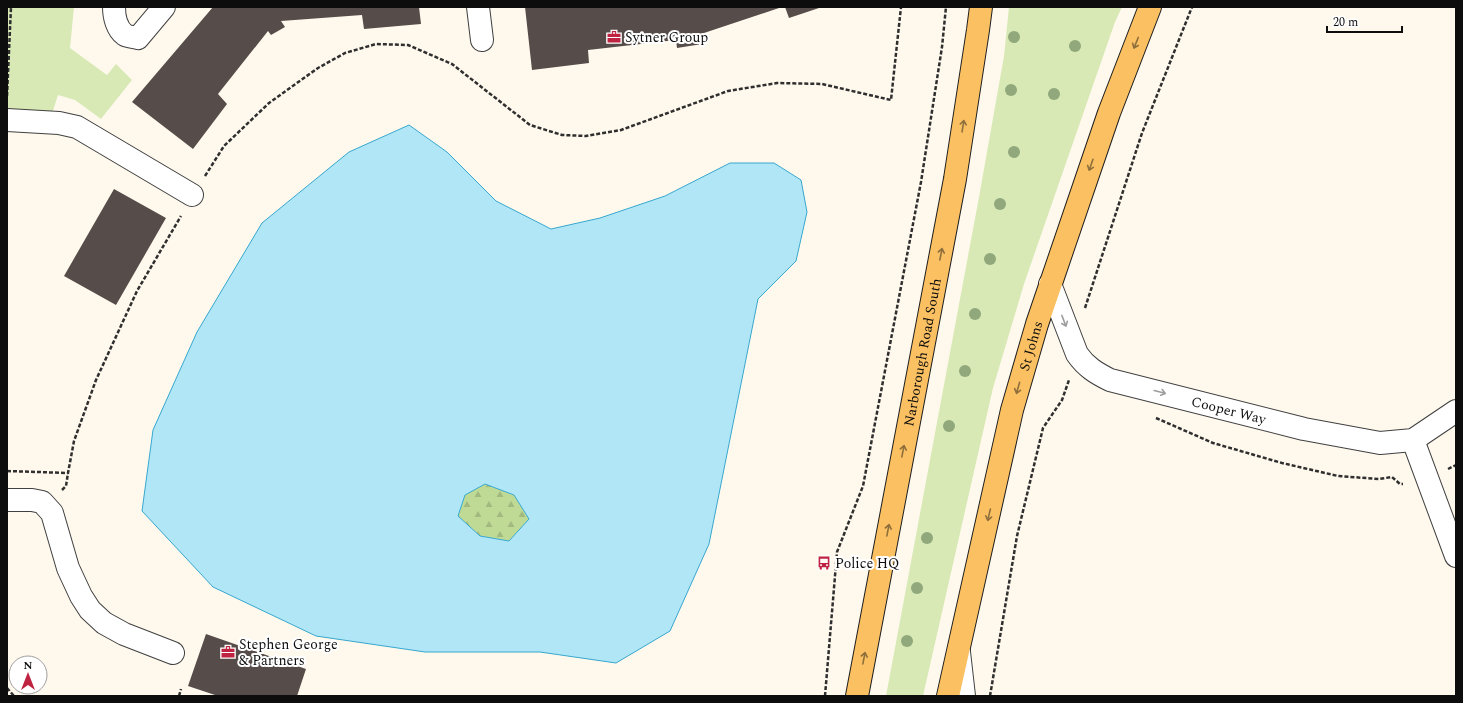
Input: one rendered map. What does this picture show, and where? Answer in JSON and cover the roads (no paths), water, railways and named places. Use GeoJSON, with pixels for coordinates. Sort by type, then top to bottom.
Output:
{"type":"FeatureCollection","features":[{"type":"Feature","properties":{"kind":"main road","name":"Narborough Road South"},"geometry":{"type":"LineString","coordinates":[[857,696],[955,179],[981,7]]}},
{"type":"Feature","properties":{"kind":"main road","name":"St Johns"},"geometry":{"type":"LineString","coordinates":[[948,696],[1012,410],[1037,324],[1109,113],[1150,7]]}},
{"type":"Feature","properties":{"kind":"street"},"geometry":{"type":"LineString","coordinates":[[114,7],[118,26],[126,35],[138,38],[164,7]]}},
{"type":"Feature","properties":{"kind":"street"},"geometry":{"type":"LineString","coordinates":[[478,7],[482,40]]}},
{"type":"Feature","properties":{"kind":"street"},"geometry":{"type":"LineString","coordinates":[[7,120],[59,123],[77,127],[192,195]]}},
{"type":"Feature","properties":{"kind":"street","name":"Cooper Way"},"geometry":{"type":"LineString","coordinates":[[1050,284],[1077,354],[1082,363],[1091,370],[1110,380],[1304,429],[1380,443],[1413,440],[1456,411]]}},
{"type":"Feature","properties":{"kind":"street"},"geometry":{"type":"LineString","coordinates":[[1413,440],[1456,556]]}},
{"type":"Feature","properties":{"kind":"street"},"geometry":{"type":"LineString","coordinates":[[7,500],[32,500],[42,502],[52,513],[68,568],[81,596],[90,610],[104,623],[124,634],[172,653]]}},
{"type":"Feature","properties":{"kind":"street"},"geometry":{"type":"LineString","coordinates":[[959,647],[964,696]]}},
{"type":"Feature","properties":{"kind":"water"},"geometry":{"type":"Polygon","coordinates":[[[409,125],[447,152],[496,201],[551,229],[600,218],[665,196],[730,163],[774,163],[801,180],[807,212],[796,261],[758,299],[709,544],[670,631],[616,663],[540,652],[425,652],[316,636],[213,587],[142,511],[153,430],[197,332],[262,223],[349,152],[409,125]],[[485,484],[465,495],[458,516],[480,536],[509,541],[529,519],[514,495],[485,484]]]}},
{"type":"Feature","properties":{"kind":"place","name":"Sytner Group"},"geometry":{"type":"Point","coordinates":[614,37]}},
{"type":"Feature","properties":{"kind":"place","name":"Police HQ"},"geometry":{"type":"Point","coordinates":[824,563]}},
{"type":"Feature","properties":{"kind":"place","name":"Stephen George & Partners"},"geometry":{"type":"Point","coordinates":[228,652]}}]}
